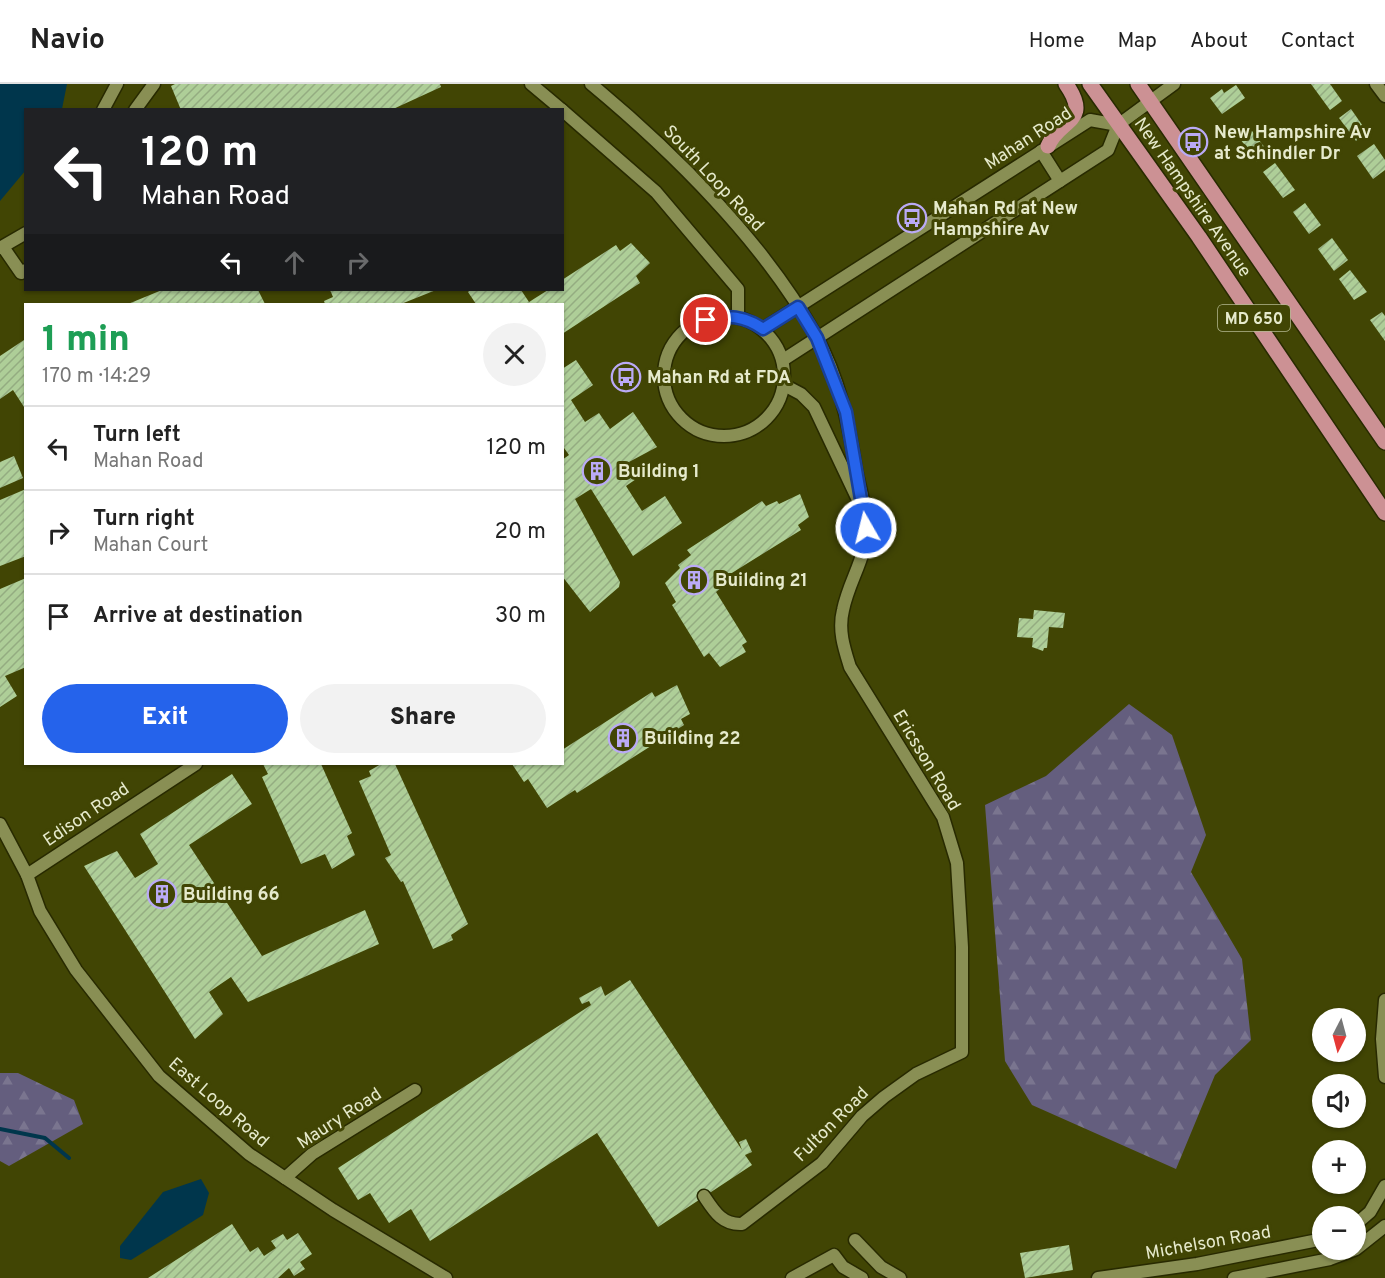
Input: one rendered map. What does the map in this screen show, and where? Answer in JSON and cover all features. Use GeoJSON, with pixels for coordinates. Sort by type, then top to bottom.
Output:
{"type":"FeatureCollection","features":[{"type":"Feature","properties":{"kind":"main road"},"geometry":{"type":"LineString","coordinates":[[1045,149],[1052,138],[1066,127],[1075,115],[1076,98],[1066,84]]}},
{"type":"Feature","properties":{"kind":"main road","name":"New Hampshire Avenue"},"geometry":{"type":"LineString","coordinates":[[1090,84],[1199,237],[1385,513]]}},
{"type":"Feature","properties":{"kind":"main road","name":"New Hampshire Avenue"},"geometry":{"type":"LineString","coordinates":[[1138,84],[1385,442]]}},
{"type":"Feature","properties":{"kind":"street"},"geometry":{"type":"LineString","coordinates":[[104,108],[117,84]]}},
{"type":"Feature","properties":{"kind":"street"},"geometry":{"type":"LineString","coordinates":[[136,108],[154,84]]}},
{"type":"Feature","properties":{"kind":"street"},"geometry":{"type":"LineString","coordinates":[[531,84],[560,108]]}},
{"type":"Feature","properties":{"kind":"street","name":"South Loop Road"},"geometry":{"type":"LineString","coordinates":[[591,84],[632,117],[698,182],[730,218],[798,307]]}},
{"type":"Feature","properties":{"kind":"street"},"geometry":{"type":"LineString","coordinates":[[783,360],[1108,150],[1118,125],[1149,100],[1174,84]]}},
{"type":"Feature","properties":{"kind":"street"},"geometry":{"type":"LineString","coordinates":[[1376,84],[1385,96]]}},
{"type":"Feature","properties":{"kind":"street"},"geometry":{"type":"LineString","coordinates":[[564,112],[656,192],[738,289],[738,317]]}},
{"type":"Feature","properties":{"kind":"street","name":"Mahan Road"},"geometry":{"type":"LineString","coordinates":[[763,329],[1090,120],[1118,125]]}},
{"type":"Feature","properties":{"kind":"street"},"geometry":{"type":"LineString","coordinates":[[1045,149],[1060,181]]}},
{"type":"Feature","properties":{"kind":"street"},"geometry":{"type":"LineString","coordinates":[[24,234],[1,248],[21,273],[24,271]]}},
{"type":"Feature","properties":{"kind":"street"},"geometry":{"type":"LineString","coordinates":[[798,307],[817,338],[848,420],[866,516]]}},
{"type":"Feature","properties":{"kind":"street"},"geometry":{"type":"LineString","coordinates":[[738,317],[753,322],[763,329],[778,348],[783,360],[784,385],[771,412],[755,426],[737,434],[718,436],[687,426],[676,416],[666,396],[664,378],[670,353],[678,340],[690,328],[706,320],[738,317]]}},
{"type":"Feature","properties":{"kind":"street"},"geometry":{"type":"LineString","coordinates":[[784,385],[801,393],[814,407],[866,516]]}},
{"type":"Feature","properties":{"kind":"street","name":"Ericsson Road"},"geometry":{"type":"LineString","coordinates":[[866,516],[867,540],[861,563],[842,610],[842,639],[850,667],[943,817],[957,863],[962,947],[962,1052]]}},
{"type":"Feature","properties":{"kind":"street","name":"Edison Road"},"geometry":{"type":"LineString","coordinates":[[27,875],[194,765]]}},
{"type":"Feature","properties":{"kind":"street","name":"East Loop Road"},"geometry":{"type":"LineString","coordinates":[[0,825],[27,875],[40,911],[76,970],[159,1076],[249,1154],[380,1240],[446,1278]]}},
{"type":"Feature","properties":{"kind":"street"},"geometry":{"type":"LineString","coordinates":[[1385,1000],[1382,1039],[1385,1077]]}},
{"type":"Feature","properties":{"kind":"street","name":"Fulton Road"},"geometry":{"type":"LineString","coordinates":[[705,1196],[716,1214],[734,1224],[742,1224],[822,1163],[862,1116],[884,1097],[916,1074],[962,1052]]}},
{"type":"Feature","properties":{"kind":"street","name":"Maury Road"},"geometry":{"type":"LineString","coordinates":[[285,1178],[312,1154],[415,1090]]}},
{"type":"Feature","properties":{"kind":"street"},"geometry":{"type":"LineString","coordinates":[[1366,1215],[1385,1186]]}},
{"type":"Feature","properties":{"kind":"street"},"geometry":{"type":"LineString","coordinates":[[1366,1241],[1385,1226]]}},
{"type":"Feature","properties":{"kind":"street"},"geometry":{"type":"LineString","coordinates":[[855,1240],[881,1267],[900,1278]]}},
{"type":"Feature","properties":{"kind":"street","name":"Michelson Road"},"geometry":{"type":"LineString","coordinates":[[1098,1278],[1197,1264],[1312,1241]]}},
{"type":"Feature","properties":{"kind":"street"},"geometry":{"type":"LineString","coordinates":[[792,1278],[834,1255],[841,1272],[862,1278]]}},
{"type":"Feature","properties":{"kind":"street"},"geometry":{"type":"LineString","coordinates":[[1234,1278],[1325,1260]]}},
{"type":"Feature","properties":{"kind":"green space"},"geometry":{"type":"Polygon","coordinates":[[[1129,704],[1172,735],[1206,835],[1191,872],[1242,959],[1251,1040],[1215,1075],[1176,1169],[1032,1105],[1005,1061],[985,805],[1046,776],[1129,704]]]}},
{"type":"Feature","properties":{"kind":"green space"},"geometry":{"type":"Polygon","coordinates":[[[0,1073],[18,1073],[74,1100],[83,1124],[9,1166],[0,1161],[0,1073]]]}},
{"type":"Feature","properties":{"kind":"water"},"geometry":{"type":"Polygon","coordinates":[[[0,84],[67,84],[62,108],[24,108],[24,172],[0,201],[0,84]]]}},
{"type":"Feature","properties":{"kind":"water"},"geometry":{"type":"Polygon","coordinates":[[[201,1179],[209,1193],[203,1215],[131,1260],[120,1258],[120,1246],[163,1192],[201,1179]]]}},
{"type":"Feature","properties":{"kind":"building"},"geometry":{"type":"Polygon","coordinates":[[[175,84],[440,84],[441,87],[395,108],[180,108],[171,86],[175,84]]]}},
{"type":"Feature","properties":{"kind":"building"},"geometry":{"type":"Polygon","coordinates":[[[1311,84],[1330,84],[1342,101],[1330,110],[1311,84]]]}},
{"type":"Feature","properties":{"kind":"building"},"geometry":{"type":"Polygon","coordinates":[[[1236,85],[1245,98],[1222,114],[1210,98],[1222,89],[1224,93],[1236,85]]]}},
{"type":"Feature","properties":{"kind":"building"},"geometry":{"type":"Polygon","coordinates":[[[1351,109],[1367,132],[1356,141],[1339,118],[1351,109]]]}},
{"type":"Feature","properties":{"kind":"building"},"geometry":{"type":"Polygon","coordinates":[[[1249,127],[1269,153],[1257,162],[1238,136],[1249,127]]]}},
{"type":"Feature","properties":{"kind":"building"},"geometry":{"type":"Polygon","coordinates":[[[1374,144],[1385,160],[1385,170],[1373,179],[1357,156],[1374,144]]]}},
{"type":"Feature","properties":{"kind":"building"},"geometry":{"type":"Polygon","coordinates":[[[1275,163],[1295,190],[1283,198],[1263,172],[1275,163]]]}},
{"type":"Feature","properties":{"kind":"building"},"geometry":{"type":"Polygon","coordinates":[[[1305,203],[1321,225],[1309,234],[1293,212],[1305,203]]]}},
{"type":"Feature","properties":{"kind":"building"},"geometry":{"type":"Polygon","coordinates":[[[1332,238],[1348,260],[1334,271],[1318,249],[1332,238]]]}},
{"type":"Feature","properties":{"kind":"building"},"geometry":{"type":"Polygon","coordinates":[[[631,243],[650,263],[636,276],[640,283],[564,333],[564,303],[475,303],[468,292],[522,291],[529,302],[546,291],[564,291],[564,279],[616,245],[620,251],[631,243]]]}},
{"type":"Feature","properties":{"kind":"building"},"geometry":{"type":"Polygon","coordinates":[[[1350,270],[1367,292],[1354,300],[1339,279],[1350,270]]]}},
{"type":"Feature","properties":{"kind":"building"},"geometry":{"type":"Polygon","coordinates":[[[160,291],[258,291],[264,303],[130,303],[160,291]]]}},
{"type":"Feature","properties":{"kind":"building"},"geometry":{"type":"Polygon","coordinates":[[[330,291],[434,291],[404,303],[325,303],[324,301],[333,297],[330,291]]]}},
{"type":"Feature","properties":{"kind":"building"},"geometry":{"type":"Polygon","coordinates":[[[1382,312],[1385,316],[1385,341],[1370,320],[1382,312]]]}},
{"type":"Feature","properties":{"kind":"building"},"geometry":{"type":"Polygon","coordinates":[[[24,340],[24,407],[13,390],[0,399],[0,356],[24,340]]]}},
{"type":"Feature","properties":{"kind":"building"},"geometry":{"type":"Polygon","coordinates":[[[576,360],[593,385],[571,400],[585,422],[599,413],[610,429],[633,412],[657,447],[629,462],[639,477],[626,486],[642,511],[665,496],[682,523],[633,556],[591,489],[575,499],[620,582],[619,587],[590,612],[564,579],[564,459],[569,455],[564,448],[564,368],[576,360]]]}},
{"type":"Feature","properties":{"kind":"building"},"geometry":{"type":"Polygon","coordinates":[[[14,456],[23,478],[0,488],[0,462],[14,456]]]}},
{"type":"Feature","properties":{"kind":"building"},"geometry":{"type":"Polygon","coordinates":[[[24,490],[24,557],[0,566],[0,500],[24,490]]]}},
{"type":"Feature","properties":{"kind":"building","name":"Building 21"},"geometry":{"type":"Polygon","coordinates":[[[800,494],[809,517],[798,525],[801,530],[719,581],[722,587],[716,592],[747,642],[742,645],[746,652],[720,667],[709,653],[704,657],[672,605],[676,602],[665,583],[680,568],[678,565],[691,555],[687,550],[762,501],[766,506],[777,501],[779,504],[800,494]]]}},
{"type":"Feature","properties":{"kind":"building"},"geometry":{"type":"Polygon","coordinates":[[[24,579],[24,668],[5,676],[17,696],[0,707],[0,589],[24,579]]]}},
{"type":"Feature","properties":{"kind":"building"},"geometry":{"type":"Polygon","coordinates":[[[1034,610],[1065,613],[1063,628],[1049,627],[1047,648],[1043,651],[1032,647],[1033,638],[1017,637],[1019,618],[1033,619],[1034,610]]]}},
{"type":"Feature","properties":{"kind":"building","name":"Building 22"},"geometry":{"type":"Polygon","coordinates":[[[677,685],[690,714],[681,719],[684,725],[577,793],[575,790],[547,808],[528,779],[524,782],[513,765],[564,765],[564,749],[652,692],[655,697],[677,685]]]}},
{"type":"Feature","properties":{"kind":"building"},"geometry":{"type":"Polygon","coordinates":[[[264,765],[321,765],[352,833],[347,836],[355,855],[332,869],[325,854],[301,864],[262,777],[268,774],[264,765]]]}},
{"type":"Feature","properties":{"kind":"building"},"geometry":{"type":"Polygon","coordinates":[[[379,765],[395,765],[468,924],[451,935],[453,940],[433,949],[403,881],[401,882],[385,858],[391,855],[359,781],[371,776],[369,771],[379,765]]]}},
{"type":"Feature","properties":{"kind":"building","name":"Building 66"},"geometry":{"type":"Polygon","coordinates":[[[232,774],[252,804],[189,845],[262,956],[365,910],[379,944],[248,1002],[231,977],[209,992],[223,1014],[195,1039],[84,866],[117,851],[135,878],[158,864],[140,834],[232,774]]]}},
{"type":"Feature","properties":{"kind":"building"},"geometry":{"type":"Polygon","coordinates":[[[630,980],[742,1150],[739,1142],[746,1139],[752,1152],[745,1155],[752,1165],[658,1227],[597,1133],[430,1241],[411,1209],[389,1223],[370,1193],[358,1200],[338,1168],[591,1005],[589,1001],[582,1004],[579,998],[601,986],[605,996],[630,980]]]}},
{"type":"Feature","properties":{"kind":"building"},"geometry":{"type":"Polygon","coordinates":[[[232,1224],[250,1252],[258,1247],[264,1256],[276,1248],[271,1241],[283,1234],[287,1240],[298,1233],[312,1254],[300,1262],[305,1269],[294,1276],[289,1268],[278,1278],[148,1278],[232,1224]]]}},
{"type":"Feature","properties":{"kind":"building"},"geometry":{"type":"Polygon","coordinates":[[[1069,1245],[1073,1270],[1025,1278],[1020,1253],[1069,1245]]]}},
{"type":"Feature","properties":{"kind":"waterway"},"geometry":{"type":"LineString","coordinates":[[0,1129],[45,1138],[69,1158]]}},
{"type":"Feature","properties":{"kind":"place","name":"New Hampshire Av at Schindler Dr"},"geometry":{"type":"Point","coordinates":[1193,142]}},
{"type":"Feature","properties":{"kind":"place","name":"Mahan Rd at New Hampshire Av"},"geometry":{"type":"Point","coordinates":[912,218]}},
{"type":"Feature","properties":{"kind":"place","name":"Mahan Rd at FDA"},"geometry":{"type":"Point","coordinates":[626,377]}},
{"type":"Feature","properties":{"kind":"place","name":"Building 1"},"geometry":{"type":"Point","coordinates":[597,471]}},
{"type":"Feature","properties":{"kind":"place","name":"Building 21"},"geometry":{"type":"Point","coordinates":[694,580]}},
{"type":"Feature","properties":{"kind":"place","name":"Building 22"},"geometry":{"type":"Point","coordinates":[623,738]}},
{"type":"Feature","properties":{"kind":"place","name":"Building 66"},"geometry":{"type":"Point","coordinates":[162,894]}},
{"type":"Feature","properties":{"kind":"route"},"geometry":{"type":"LineString","coordinates":[[706,320],[718,317],[738,317],[753,322],[763,329],[798,307],[817,338],[846,412],[866,516],[866,528]]}}]}
